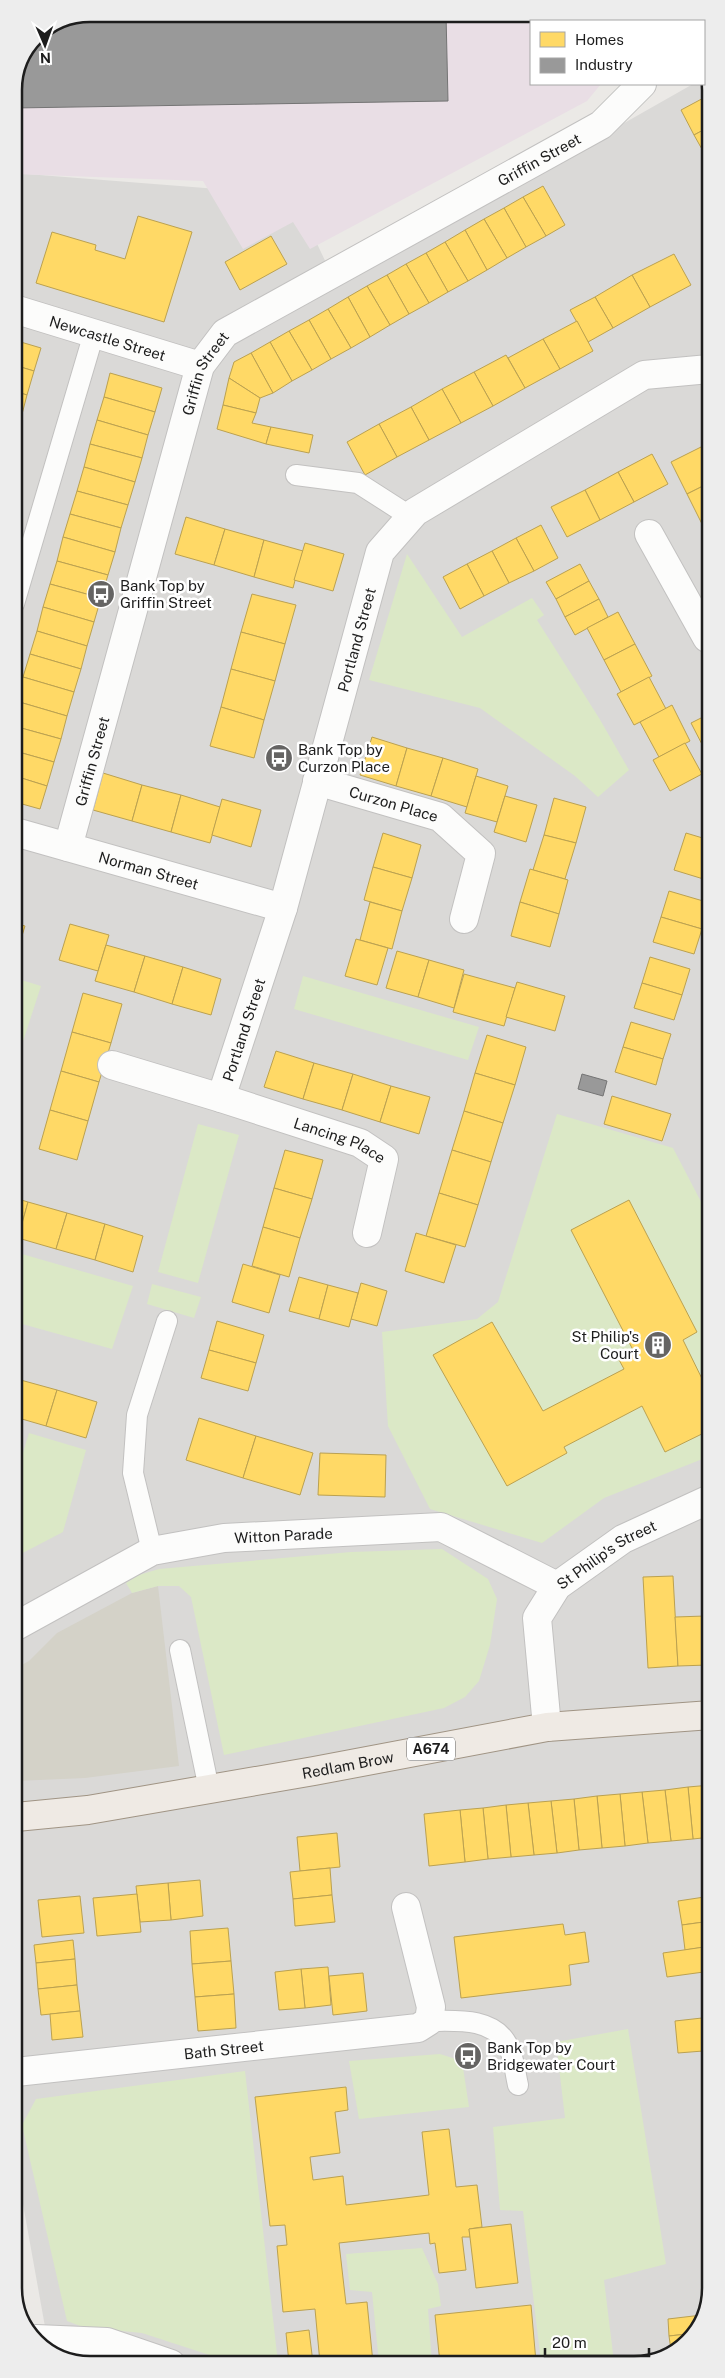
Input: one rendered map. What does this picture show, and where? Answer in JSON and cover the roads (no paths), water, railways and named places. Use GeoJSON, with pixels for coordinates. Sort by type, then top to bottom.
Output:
{"type":"FeatureCollection","features":[{"type":"Feature","properties":{"kind":"main road","name":"Redlam Brow"},"geometry":{"type":"LineString","coordinates":[[22,1816],[88,1810],[547,1727],[702,1716]]}},
{"type":"Feature","properties":{"kind":"street","name":"Griffin Street"},"geometry":{"type":"LineString","coordinates":[[68,847],[200,366],[226,333],[601,125],[643,87]]}},
{"type":"Feature","properties":{"kind":"street","name":"Newcastle Street"},"geometry":{"type":"LineString","coordinates":[[22,312],[200,366]]}},
{"type":"Feature","properties":{"kind":"street","name":"Portland Street"},"geometry":{"type":"LineString","coordinates":[[221,1098],[283,908],[380,552],[411,517],[424,507],[644,376],[702,370]]}},
{"type":"Feature","properties":{"kind":"street"},"geometry":{"type":"LineString","coordinates":[[649,534],[702,629]]}},
{"type":"Feature","properties":{"kind":"street","name":"Curzon Place"},"geometry":{"type":"LineString","coordinates":[[317,781],[440,817],[481,854],[464,919]]}},
{"type":"Feature","properties":{"kind":"street","name":"Norman Street"},"geometry":{"type":"LineString","coordinates":[[22,834],[283,908]]}},
{"type":"Feature","properties":{"kind":"street"},"geometry":{"type":"LineString","coordinates":[[112,1065],[221,1098]]}},
{"type":"Feature","properties":{"kind":"street","name":"Lancing Place"},"geometry":{"type":"LineString","coordinates":[[221,1098],[360,1143],[384,1159],[367,1233]]}},
{"type":"Feature","properties":{"kind":"street","name":"St Philip's Street"},"geometry":{"type":"LineString","coordinates":[[547,1727],[537,1618],[557,1586],[623,1539],[702,1503]]}},
{"type":"Feature","properties":{"kind":"street","name":"Witton Parade"},"geometry":{"type":"LineString","coordinates":[[22,1623],[152,1551],[224,1538],[441,1527],[557,1586]]}},
{"type":"Feature","properties":{"kind":"street"},"geometry":{"type":"LineString","coordinates":[[406,1907],[431,2007],[429,2021]]}},
{"type":"Feature","properties":{"kind":"street","name":"Bath Street"},"geometry":{"type":"LineString","coordinates":[[22,2071],[418,2028],[429,2021]]}},
{"type":"Feature","properties":{"kind":"street"},"geometry":{"type":"LineString","coordinates":[[47,2339],[107,2342],[145,2355]]}},
{"type":"Feature","properties":{"kind":"lane"},"geometry":{"type":"LineString","coordinates":[[22,577],[94,334]]}},
{"type":"Feature","properties":{"kind":"lane"},"geometry":{"type":"LineString","coordinates":[[296,475],[358,483],[411,517]]}},
{"type":"Feature","properties":{"kind":"lane"},"geometry":{"type":"LineString","coordinates":[[152,1551],[134,1473],[137,1415],[166,1321]]}},
{"type":"Feature","properties":{"kind":"lane"},"geometry":{"type":"LineString","coordinates":[[180,1650],[209,1789]]}},
{"type":"Feature","properties":{"kind":"lane"},"geometry":{"type":"LineString","coordinates":[[429,2021],[464,2020],[480,2024],[498,2033],[508,2045],[518,2085]]}},
{"type":"Feature","properties":{"kind":"place","name":"Bank Top by Griffin Street"},"geometry":{"type":"Point","coordinates":[101,594]}},
{"type":"Feature","properties":{"kind":"place","name":"Bank Top by Curzon Place"},"geometry":{"type":"Point","coordinates":[279,758]}},
{"type":"Feature","properties":{"kind":"place","name":"St Philip's Court"},"geometry":{"type":"Point","coordinates":[658,1345]}},
{"type":"Feature","properties":{"kind":"place","name":"Bank Top by Bridgewater Court"},"geometry":{"type":"Point","coordinates":[468,2056]}}]}
